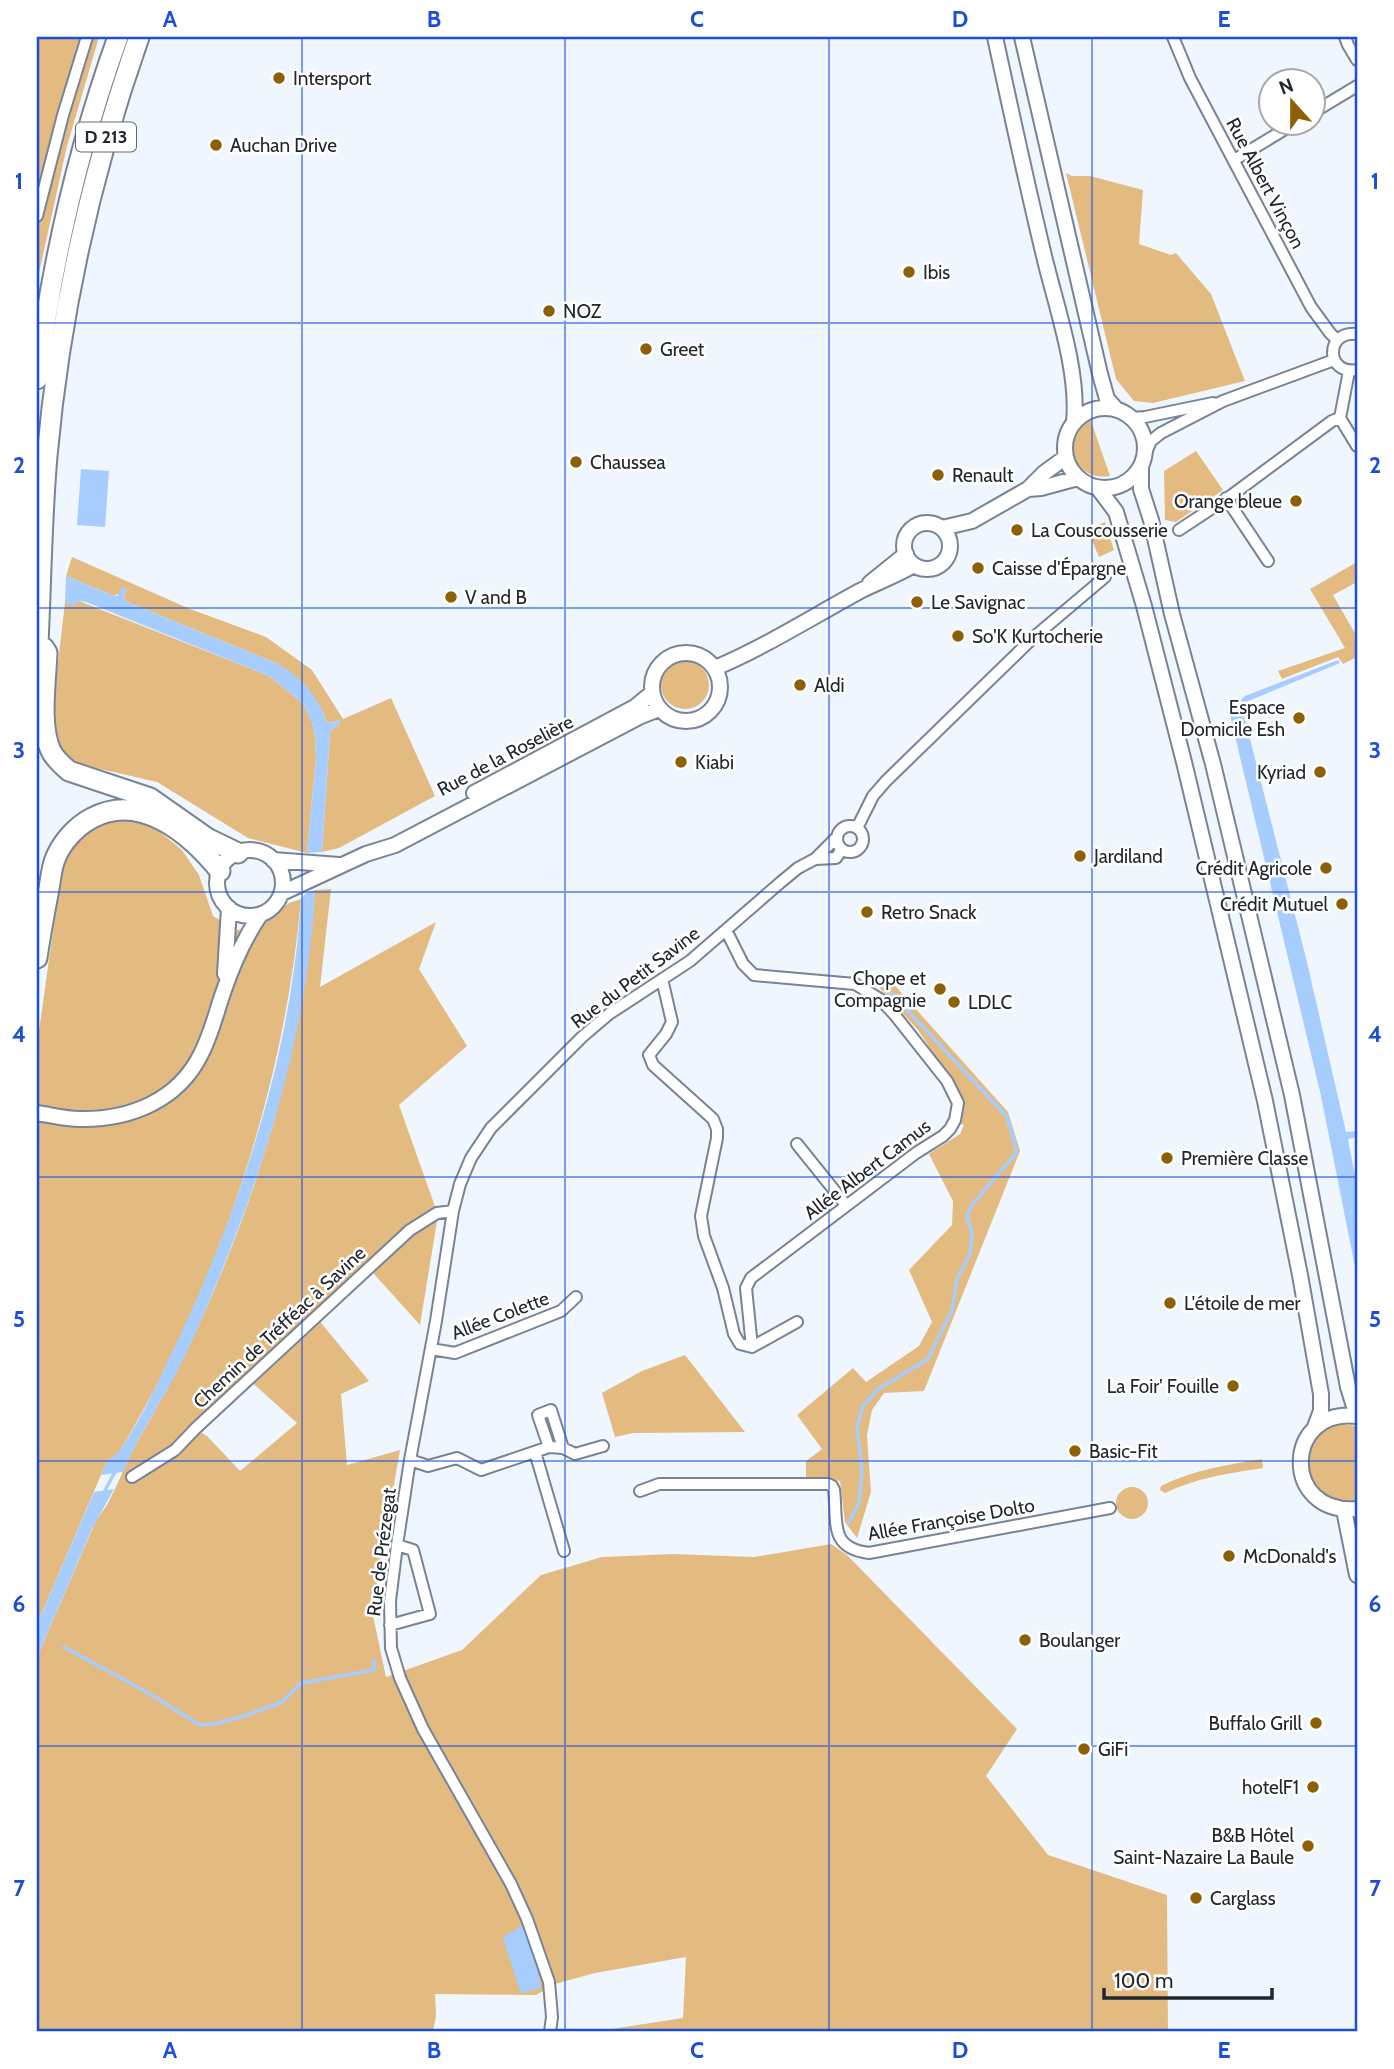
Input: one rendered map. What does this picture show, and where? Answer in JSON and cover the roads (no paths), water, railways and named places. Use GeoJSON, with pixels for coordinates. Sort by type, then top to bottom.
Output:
{"type":"FeatureCollection","features":[{"type":"Feature","properties":{"kind":"highway","name":"D 213"},"geometry":{"type":"LineString","coordinates":[[37,379],[46,309],[66,213],[87,132],[118,37]]}},
{"type":"Feature","properties":{"kind":"highway","name":"D 213"},"geometry":{"type":"LineString","coordinates":[[37,663],[40,561],[48,452],[67,305],[88,205],[106,138],[139,37]]}},
{"type":"Feature","properties":{"kind":"highway"},"geometry":{"type":"LineString","coordinates":[[38,635],[47,653],[46,734],[51,751],[60,764],[69,771],[150,798],[207,838],[238,853]]}},
{"type":"Feature","properties":{"kind":"highway"},"geometry":{"type":"LineString","coordinates":[[37,958],[54,862],[68,836],[83,822],[102,812],[122,809],[141,811],[159,818],[205,852],[220,872]]}},
{"type":"Feature","properties":{"kind":"main road"},"geometry":{"type":"LineString","coordinates":[[995,37],[1070,365],[1076,407],[1074,422],[1066,439],[1066,457],[1078,478],[1098,488],[1116,512],[1144,606],[1184,762],[1265,1101],[1321,1394],[1321,1411],[1300,1455],[1302,1476],[1306,1486],[1318,1500],[1331,1507],[1351,1509],[1357,1575]]}},
{"type":"Feature","properties":{"kind":"main road"},"geometry":{"type":"LineString","coordinates":[[1022,37],[1107,399],[1116,409],[1132,418],[1144,435],[1141,489],[1152,520],[1172,614],[1213,764],[1292,1095],[1348,1387],[1357,1416],[1339,1416],[1315,1427]]}},
{"type":"Feature","properties":{"kind":"main road"},"geometry":{"type":"LineString","coordinates":[[1074,422],[1096,409],[1116,409]]}},
{"type":"Feature","properties":{"kind":"main road"},"geometry":{"type":"LineString","coordinates":[[910,560],[906,538],[914,527],[927,523],[942,528],[972,521],[1028,489],[1066,457]]}},
{"type":"Feature","properties":{"kind":"main road"},"geometry":{"type":"LineString","coordinates":[[1098,488],[1121,485],[1132,478],[1143,461]]}},
{"type":"Feature","properties":{"kind":"main road"},"geometry":{"type":"LineString","coordinates":[[1028,489],[1078,478]]}},
{"type":"Feature","properties":{"kind":"main road"},"geometry":{"type":"LineString","coordinates":[[910,560],[927,569],[939,566],[947,557],[950,545],[972,521]]}},
{"type":"Feature","properties":{"kind":"main road"},"geometry":{"type":"LineString","coordinates":[[942,528],[950,545]]}},
{"type":"Feature","properties":{"kind":"main road"},"geometry":{"type":"LineString","coordinates":[[715,668],[834,607],[861,590],[892,578],[910,560]]}},
{"type":"Feature","properties":{"kind":"main road"},"geometry":{"type":"LineString","coordinates":[[690,652],[705,658],[715,668],[720,690],[718,700],[706,715],[683,721],[668,717],[659,709],[652,693],[652,681],[656,669],[666,658],[690,652]]}},
{"type":"Feature","properties":{"kind":"main road","name":"Rue de la Roselière"},"geometry":{"type":"LineString","coordinates":[[377,850],[392,837],[635,707],[652,693]]}},
{"type":"Feature","properties":{"kind":"main road","name":"Rue de la Roselière"},"geometry":{"type":"LineString","coordinates":[[282,892],[377,850],[395,845],[659,709]]}},
{"type":"Feature","properties":{"kind":"main road"},"geometry":{"type":"LineString","coordinates":[[256,851],[273,859],[282,875],[282,892],[269,910],[260,915],[238,914],[222,901],[218,891],[220,872],[230,858],[238,853],[256,851]]}},
{"type":"Feature","properties":{"kind":"main road","name":"Rue de la Roselière"},"geometry":{"type":"LineString","coordinates":[[273,859],[341,865]]}},
{"type":"Feature","properties":{"kind":"main road"},"geometry":{"type":"LineString","coordinates":[[224,990],[229,908]]}},
{"type":"Feature","properties":{"kind":"main road"},"geometry":{"type":"LineString","coordinates":[[43,1114],[78,1119],[128,1114],[158,1102],[184,1081],[201,1056],[224,990],[248,933],[260,915]]}},
{"type":"Feature","properties":{"kind":"street"},"geometry":{"type":"LineString","coordinates":[[37,216],[62,115],[87,37]]}},
{"type":"Feature","properties":{"kind":"street","name":"Rue Albert Vinçon"},"geometry":{"type":"LineString","coordinates":[[1173,37],[1190,78],[1311,307],[1337,340]]}},
{"type":"Feature","properties":{"kind":"street"},"geometry":{"type":"LineString","coordinates":[[1345,37],[1357,60]]}},
{"type":"Feature","properties":{"kind":"street"},"geometry":{"type":"LineString","coordinates":[[1328,104],[1357,86]]}},
{"type":"Feature","properties":{"kind":"street"},"geometry":{"type":"LineString","coordinates":[[1234,160],[1274,136]]}},
{"type":"Feature","properties":{"kind":"street"},"geometry":{"type":"LineString","coordinates":[[1357,334],[1346,334],[1337,340],[1333,349],[1334,360],[1340,367],[1353,371],[1340,418],[1357,446]]}},
{"type":"Feature","properties":{"kind":"street"},"geometry":{"type":"LineString","coordinates":[[1143,461],[1152,441],[1160,433],[1223,401],[1334,360]]}},
{"type":"Feature","properties":{"kind":"street"},"geometry":{"type":"LineString","coordinates":[[1132,418],[1223,401]]}},
{"type":"Feature","properties":{"kind":"street"},"geometry":{"type":"LineString","coordinates":[[1179,530],[1340,418]]}},
{"type":"Feature","properties":{"kind":"street"},"geometry":{"type":"LineString","coordinates":[[1226,498],[1268,561]]}},
{"type":"Feature","properties":{"kind":"street","name":"Rue du Petit Savine"},"geometry":{"type":"LineString","coordinates":[[857,828],[873,796],[886,781],[1034,637],[1105,577]]}},
{"type":"Feature","properties":{"kind":"street","name":"Rue du Petit Savine"},"geometry":{"type":"LineString","coordinates":[[453,1211],[471,1158],[491,1128],[582,1037],[609,1014],[690,961],[798,868],[815,859],[844,828],[857,828],[860,832],[862,840],[859,848],[850,852],[842,849],[836,858],[815,859]]}},
{"type":"Feature","properties":{"kind":"street"},"geometry":{"type":"LineString","coordinates":[[837,837],[837,844],[842,849]]}},
{"type":"Feature","properties":{"kind":"street","name":"Allée Albert Camus"},"geometry":{"type":"LineString","coordinates":[[726,930],[743,964],[754,975],[855,984],[880,999],[947,1081],[958,1103],[958,1112],[950,1129],[943,1136],[916,1153],[751,1278],[746,1289],[752,1347]]}},
{"type":"Feature","properties":{"kind":"street"},"geometry":{"type":"LineString","coordinates":[[662,979],[671,1022],[667,1034],[649,1055],[653,1065],[713,1119],[716,1126],[717,1138],[701,1216],[704,1236],[723,1288],[734,1334],[740,1344],[752,1347],[797,1322]]}},
{"type":"Feature","properties":{"kind":"street"},"geometry":{"type":"LineString","coordinates":[[797,1144],[846,1205]]}},
{"type":"Feature","properties":{"kind":"street","name":"Rue de Prézegat"},"geometry":{"type":"LineString","coordinates":[[453,1211],[397,1545],[390,1601],[391,1648],[400,1678],[423,1729],[511,1884],[538,1946],[550,1982],[550,2032]]}},
{"type":"Feature","properties":{"kind":"street","name":"Chemin de Tréfféac à Savine"},"geometry":{"type":"LineString","coordinates":[[132,1477],[175,1450],[410,1230],[437,1213],[453,1211]]}},
{"type":"Feature","properties":{"kind":"street","name":"Allée Colette"},"geometry":{"type":"LineString","coordinates":[[431,1349],[455,1353],[561,1311],[576,1297]]}},
{"type":"Feature","properties":{"kind":"street"},"geometry":{"type":"LineString","coordinates":[[549,1447],[538,1415],[551,1410],[563,1448]]}},
{"type":"Feature","properties":{"kind":"street"},"geometry":{"type":"LineString","coordinates":[[410,1460],[428,1466],[457,1458],[481,1470],[549,1447],[563,1448],[575,1454],[603,1446]]}},
{"type":"Feature","properties":{"kind":"street"},"geometry":{"type":"LineString","coordinates":[[535,1452],[565,1551]]}},
{"type":"Feature","properties":{"kind":"street","name":"Allée Françoise Dolto"},"geometry":{"type":"LineString","coordinates":[[639,1490],[659,1484],[828,1484],[834,1490],[836,1523],[842,1543],[856,1551],[869,1553],[1110,1508]]}},
{"type":"Feature","properties":{"kind":"street"},"geometry":{"type":"LineString","coordinates":[[390,1625],[430,1614],[413,1550],[397,1545]]}},
{"type":"Feature","properties":{"kind":"water"},"geometry":{"type":"Polygon","coordinates":[[[81,469],[109,471],[105,527],[77,525],[81,469]]]}},
{"type":"Feature","properties":{"kind":"water"},"geometry":{"type":"Polygon","coordinates":[[[66,576],[114,596],[117,596],[122,587],[127,589],[125,601],[276,663],[293,674],[307,688],[327,722],[339,720],[340,724],[330,733],[322,852],[307,853],[316,757],[312,722],[300,701],[269,676],[86,602],[79,601],[73,606],[65,602],[66,576]]]}},
{"type":"Feature","properties":{"kind":"water"},"geometry":{"type":"Polygon","coordinates":[[[1338,660],[1340,663],[1241,704],[1306,958],[1346,1132],[1357,1131],[1357,1137],[1348,1139],[1357,1187],[1357,1277],[1321,1096],[1229,711],[1245,696],[1338,660]]]}},
{"type":"Feature","properties":{"kind":"water"},"geometry":{"type":"Polygon","coordinates":[[[315,890],[301,1010],[288,1069],[254,1186],[210,1299],[171,1384],[123,1472],[101,1475],[107,1462],[126,1441],[153,1391],[214,1259],[236,1201],[272,1082],[295,960],[301,899],[306,893],[315,890]]]}},
{"type":"Feature","properties":{"kind":"water"},"geometry":{"type":"Polygon","coordinates":[[[114,1489],[92,1529],[37,1657],[37,1624],[94,1492],[114,1489]]]}},
{"type":"Feature","properties":{"kind":"water"},"geometry":{"type":"Polygon","coordinates":[[[524,1924],[532,1945],[541,1988],[521,1993],[503,1939],[524,1924]]]}},
{"type":"Feature","properties":{"kind":"waterway"},"geometry":{"type":"LineString","coordinates":[[849,1522],[859,1503],[862,1471],[857,1427],[863,1406],[878,1389],[928,1359],[952,1310],[957,1279],[970,1254],[972,1233],[967,1217],[971,1206],[1017,1152],[1007,1117],[881,982]]}},
{"type":"Feature","properties":{"kind":"waterway"},"geometry":{"type":"LineString","coordinates":[[103,1494],[116,1470]]}},
{"type":"Feature","properties":{"kind":"waterway"},"geometry":{"type":"LineString","coordinates":[[64,1647],[145,1691],[200,1725],[215,1724],[282,1702],[301,1683],[374,1670],[374,1660]]}},
{"type":"Feature","properties":{"kind":"place","name":"Intersport"},"geometry":{"type":"Point","coordinates":[279,78]}},
{"type":"Feature","properties":{"kind":"place","name":"Auchan Drive"},"geometry":{"type":"Point","coordinates":[216,145]}},
{"type":"Feature","properties":{"kind":"place","name":"Ibis"},"geometry":{"type":"Point","coordinates":[909,272]}},
{"type":"Feature","properties":{"kind":"place","name":"NOZ"},"geometry":{"type":"Point","coordinates":[549,311]}},
{"type":"Feature","properties":{"kind":"place","name":"Greet"},"geometry":{"type":"Point","coordinates":[646,349]}},
{"type":"Feature","properties":{"kind":"place","name":"Chaussea"},"geometry":{"type":"Point","coordinates":[576,462]}},
{"type":"Feature","properties":{"kind":"place","name":"Renault"},"geometry":{"type":"Point","coordinates":[938,475]}},
{"type":"Feature","properties":{"kind":"place","name":"Orange bleue"},"geometry":{"type":"Point","coordinates":[1296,501]}},
{"type":"Feature","properties":{"kind":"place","name":"La Couscousserie"},"geometry":{"type":"Point","coordinates":[1017,530]}},
{"type":"Feature","properties":{"kind":"place","name":"Caisse d'Épargne"},"geometry":{"type":"Point","coordinates":[978,568]}},
{"type":"Feature","properties":{"kind":"place","name":"V and B"},"geometry":{"type":"Point","coordinates":[451,597]}},
{"type":"Feature","properties":{"kind":"place","name":"Le Savignac"},"geometry":{"type":"Point","coordinates":[917,602]}},
{"type":"Feature","properties":{"kind":"place","name":"So'K Kurtocherie"},"geometry":{"type":"Point","coordinates":[958,636]}},
{"type":"Feature","properties":{"kind":"place","name":"Aldi"},"geometry":{"type":"Point","coordinates":[800,685]}},
{"type":"Feature","properties":{"kind":"place","name":"Espace Domicile Esh"},"geometry":{"type":"Point","coordinates":[1299,718]}},
{"type":"Feature","properties":{"kind":"place","name":"Kiabi"},"geometry":{"type":"Point","coordinates":[681,762]}},
{"type":"Feature","properties":{"kind":"place","name":"Kyriad"},"geometry":{"type":"Point","coordinates":[1320,772]}},
{"type":"Feature","properties":{"kind":"place","name":"Jardiland"},"geometry":{"type":"Point","coordinates":[1080,856]}},
{"type":"Feature","properties":{"kind":"place","name":"Crédit Agricole"},"geometry":{"type":"Point","coordinates":[1326,868]}},
{"type":"Feature","properties":{"kind":"place","name":"Crédit Mutuel"},"geometry":{"type":"Point","coordinates":[1342,904]}},
{"type":"Feature","properties":{"kind":"place","name":"Retro Snack"},"geometry":{"type":"Point","coordinates":[867,912]}},
{"type":"Feature","properties":{"kind":"place","name":"Chope et Compagnie"},"geometry":{"type":"Point","coordinates":[940,989]}},
{"type":"Feature","properties":{"kind":"place","name":"LDLC"},"geometry":{"type":"Point","coordinates":[954,1002]}},
{"type":"Feature","properties":{"kind":"place","name":"Première Classe"},"geometry":{"type":"Point","coordinates":[1167,1158]}},
{"type":"Feature","properties":{"kind":"place","name":"L'étoile de mer"},"geometry":{"type":"Point","coordinates":[1170,1303]}},
{"type":"Feature","properties":{"kind":"place","name":"La Foir' Fouille"},"geometry":{"type":"Point","coordinates":[1233,1386]}},
{"type":"Feature","properties":{"kind":"place","name":"Basic-Fit"},"geometry":{"type":"Point","coordinates":[1075,1451]}},
{"type":"Feature","properties":{"kind":"place","name":"McDonald's"},"geometry":{"type":"Point","coordinates":[1229,1556]}},
{"type":"Feature","properties":{"kind":"place","name":"Boulanger"},"geometry":{"type":"Point","coordinates":[1025,1640]}},
{"type":"Feature","properties":{"kind":"place","name":"Buffalo Grill"},"geometry":{"type":"Point","coordinates":[1316,1723]}},
{"type":"Feature","properties":{"kind":"place","name":"GiFi"},"geometry":{"type":"Point","coordinates":[1084,1749]}},
{"type":"Feature","properties":{"kind":"place","name":"hotelF1"},"geometry":{"type":"Point","coordinates":[1313,1787]}},
{"type":"Feature","properties":{"kind":"place","name":"B&B Hôtel Saint-Nazaire La Baule"},"geometry":{"type":"Point","coordinates":[1308,1846]}},
{"type":"Feature","properties":{"kind":"place","name":"Carglass"},"geometry":{"type":"Point","coordinates":[1196,1898]}}]}
